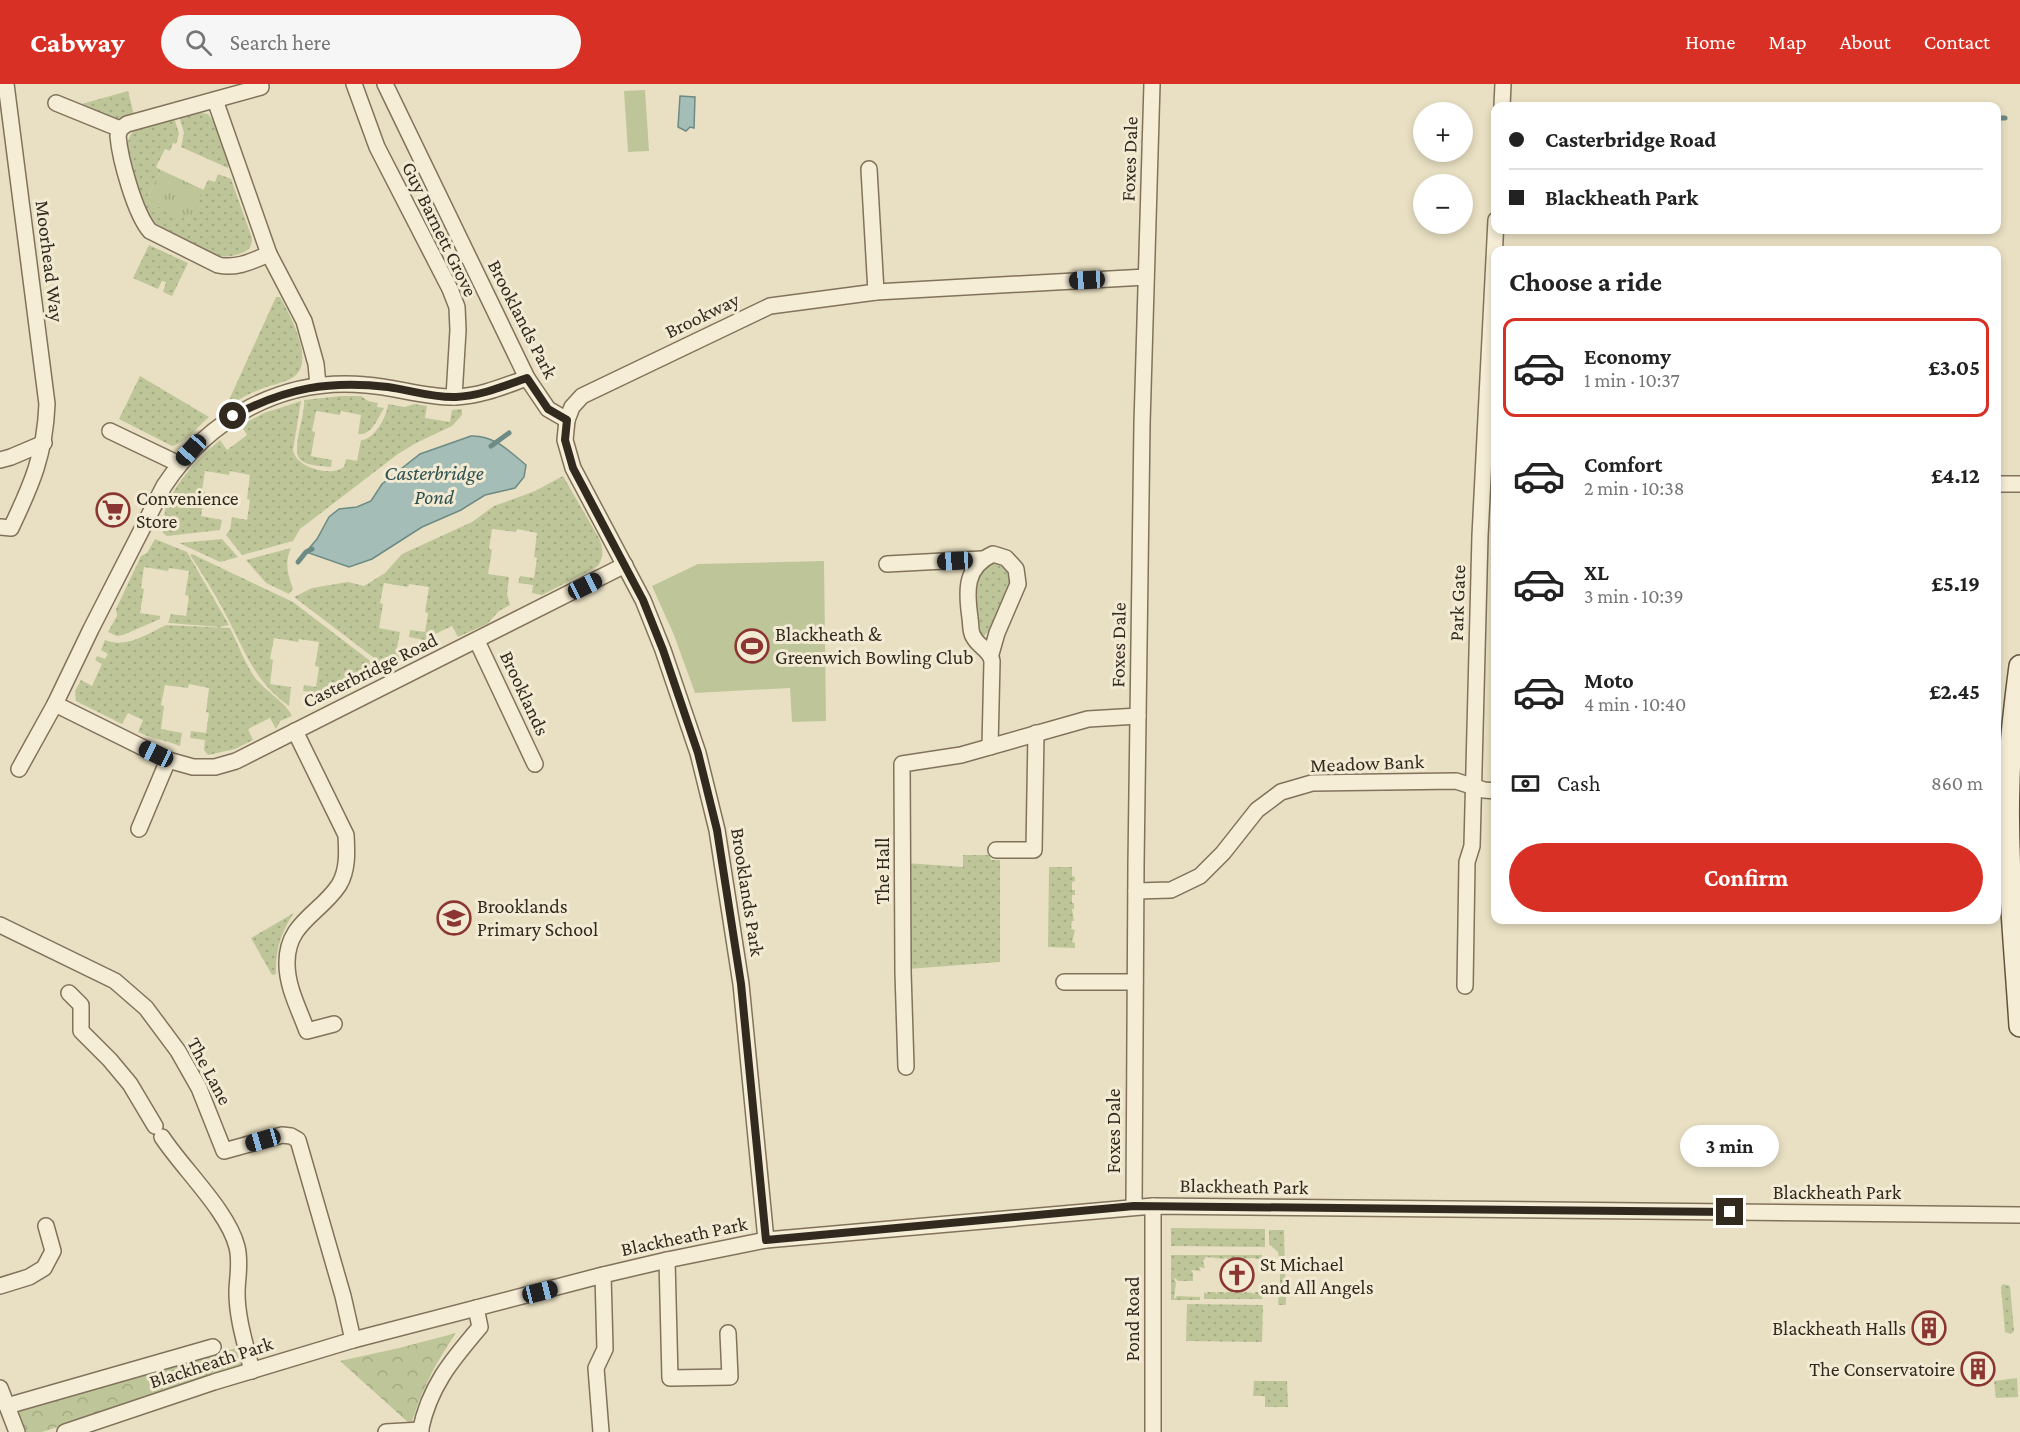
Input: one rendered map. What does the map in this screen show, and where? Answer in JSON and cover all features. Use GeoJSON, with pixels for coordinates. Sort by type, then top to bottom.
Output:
{"type":"FeatureCollection","features":[{"type":"Feature","properties":{"kind":"main road"},"geometry":{"type":"LineString","coordinates":[[2020,666],[2014,706],[2009,780],[2010,847],[2020,1026]]}},
{"type":"Feature","properties":{"kind":"street","name":"Moorhead Way"},"geometry":{"type":"LineString","coordinates":[[0,527],[10,528],[34,479],[44,443],[47,404],[6,84]]}},
{"type":"Feature","properties":{"kind":"street","name":"Guy Barnett Grove"},"geometry":{"type":"LineString","coordinates":[[354,84],[377,147],[457,307],[454,397]]}},
{"type":"Feature","properties":{"kind":"street","name":"Brooklands Park"},"geometry":{"type":"LineString","coordinates":[[385,84],[527,378],[548,409],[567,420],[565,440],[573,468],[643,600],[663,650],[698,753],[717,830],[741,984],[766,1240]]}},
{"type":"Feature","properties":{"kind":"street","name":"Foxes Dale"},"geometry":{"type":"LineString","coordinates":[[1134,1206],[1138,716],[1152,84]]}},
{"type":"Feature","properties":{"kind":"street"},"geometry":{"type":"LineString","coordinates":[[1502,102],[1503,84]]}},
{"type":"Feature","properties":{"kind":"street"},"geometry":{"type":"LineString","coordinates":[[56,103],[120,129],[138,121],[261,87]]}},
{"type":"Feature","properties":{"kind":"street"},"geometry":{"type":"LineString","coordinates":[[215,100],[269,254],[304,321],[316,364],[318,385]]}},
{"type":"Feature","properties":{"kind":"street"},"geometry":{"type":"LineString","coordinates":[[120,129],[118,144],[137,210],[142,223],[150,231],[218,265],[230,267],[242,265],[269,254]]}},
{"type":"Feature","properties":{"kind":"street"},"geometry":{"type":"LineString","coordinates":[[869,169],[876,292]]}},
{"type":"Feature","properties":{"kind":"street","name":"Brookway"},"geometry":{"type":"LineString","coordinates":[[567,420],[572,407],[582,396],[770,306],[876,292],[1146,277]]}},
{"type":"Feature","properties":{"kind":"street"},"geometry":{"type":"LineString","coordinates":[[19,769],[56,704],[153,507],[179,464],[206,436],[233,416],[273,397],[318,385],[364,384],[454,397],[474,395],[527,378]]}},
{"type":"Feature","properties":{"kind":"street","name":"Park Gate"},"geometry":{"type":"LineString","coordinates":[[1465,986],[1467,862],[1472,846],[1473,787],[1488,536],[1491,389]]}},
{"type":"Feature","properties":{"kind":"street"},"geometry":{"type":"LineString","coordinates":[[110,431],[179,464]]}},
{"type":"Feature","properties":{"kind":"street"},"geometry":{"type":"LineString","coordinates":[[0,460],[44,443]]}},
{"type":"Feature","properties":{"kind":"street"},"geometry":{"type":"LineString","coordinates":[[2001,484],[2020,484]]}},
{"type":"Feature","properties":{"kind":"street"},"geometry":{"type":"LineString","coordinates":[[887,564],[982,559],[993,554],[1006,558],[1016,569],[1018,584],[997,633],[991,654],[990,747]]}},
{"type":"Feature","properties":{"kind":"street"},"geometry":{"type":"LineString","coordinates":[[982,559],[969,579],[969,608],[973,636],[991,654]]}},
{"type":"Feature","properties":{"kind":"street","name":"Casterbridge Road"},"geometry":{"type":"LineString","coordinates":[[56,704],[168,760],[193,767],[215,767],[236,761],[625,565]]}},
{"type":"Feature","properties":{"kind":"street","name":"Brooklands"},"geometry":{"type":"LineString","coordinates":[[477,641],[536,764]]}},
{"type":"Feature","properties":{"kind":"street","name":"The Hall"},"geometry":{"type":"LineString","coordinates":[[906,1067],[902,764],[961,755],[1088,720],[1138,716]]}},
{"type":"Feature","properties":{"kind":"street"},"geometry":{"type":"LineString","coordinates":[[295,731],[346,835],[347,854],[345,870],[339,884],[297,928],[290,942],[286,962],[288,981],[307,1031],[334,1024]]}},
{"type":"Feature","properties":{"kind":"street"},"geometry":{"type":"LineString","coordinates":[[996,850],[1034,850],[1036,733]]}},
{"type":"Feature","properties":{"kind":"street"},"geometry":{"type":"LineString","coordinates":[[139,829],[168,760]]}},
{"type":"Feature","properties":{"kind":"street","name":"Meadow Bank"},"geometry":{"type":"LineString","coordinates":[[1136,891],[1171,890],[1200,876],[1223,854],[1257,810],[1281,792],[1312,783],[1456,781],[1491,791]]}},
{"type":"Feature","properties":{"kind":"street","name":"The Lane"},"geometry":{"type":"LineString","coordinates":[[0,925],[115,981],[146,1008],[178,1051],[199,1088],[224,1151],[282,1135],[298,1140],[343,1296],[353,1340]]}},
{"type":"Feature","properties":{"kind":"street"},"geometry":{"type":"LineString","coordinates":[[1064,982],[1135,982]]}},
{"type":"Feature","properties":{"kind":"street"},"geometry":{"type":"LineString","coordinates":[[69,993],[81,1005],[81,1031],[130,1084],[158,1132],[212,1200],[237,1246],[240,1266],[237,1294],[252,1371]]}},
{"type":"Feature","properties":{"kind":"street","name":"Blackheath Park"},"geometry":{"type":"LineString","coordinates":[[65,1432],[353,1340],[603,1275],[766,1240],[1134,1206],[2020,1215]]}},
{"type":"Feature","properties":{"kind":"street","name":"Pond Road"},"geometry":{"type":"LineString","coordinates":[[1153,1206],[1153,1432]]}},
{"type":"Feature","properties":{"kind":"street"},"geometry":{"type":"LineString","coordinates":[[0,1286],[29,1277],[44,1268],[54,1251],[46,1226]]}},
{"type":"Feature","properties":{"kind":"street"},"geometry":{"type":"LineString","coordinates":[[667,1260],[670,1378],[729,1377],[728,1333]]}},
{"type":"Feature","properties":{"kind":"street"},"geometry":{"type":"LineString","coordinates":[[601,1432],[596,1368],[605,1349],[603,1275]]}},
{"type":"Feature","properties":{"kind":"street"},"geometry":{"type":"LineString","coordinates":[[386,1432],[421,1431],[426,1405],[440,1377],[480,1327],[476,1308]]}},
{"type":"Feature","properties":{"kind":"street","name":"Blackheath Park"},"geometry":{"type":"LineString","coordinates":[[7,1406],[213,1347]]}},
{"type":"Feature","properties":{"kind":"street"},"geometry":{"type":"LineString","coordinates":[[0,1388],[17,1432]]}},
{"type":"Feature","properties":{"kind":"green space"},"geometry":{"type":"Polygon","coordinates":[[[645,90],[649,151],[628,152],[624,91],[645,90]]]}},
{"type":"Feature","properties":{"kind":"green space"},"geometry":{"type":"Polygon","coordinates":[[[128,91],[134,115],[114,120],[78,105],[128,91]]]}},
{"type":"Feature","properties":{"kind":"green space"},"geometry":{"type":"Polygon","coordinates":[[[196,112],[208,114],[217,126],[230,163],[228,168],[181,147],[184,133],[179,116],[196,112]]]}},
{"type":"Feature","properties":{"kind":"green space"},"geometry":{"type":"Polygon","coordinates":[[[174,117],[179,134],[176,144],[173,143],[170,151],[165,149],[156,167],[161,170],[147,198],[189,221],[208,180],[215,182],[218,174],[231,179],[252,238],[249,249],[245,252],[231,256],[208,253],[159,230],[147,216],[140,199],[129,155],[129,137],[135,130],[174,117]]]}},
{"type":"Feature","properties":{"kind":"green space"},"geometry":{"type":"Polygon","coordinates":[[[161,170],[204,190],[190,221],[149,203],[147,198],[161,170]]]}},
{"type":"Feature","properties":{"kind":"green space"},"geometry":{"type":"Polygon","coordinates":[[[149,245],[188,263],[172,296],[163,292],[166,282],[162,281],[158,289],[133,278],[149,245]]]}},
{"type":"Feature","properties":{"kind":"green space"},"geometry":{"type":"Polygon","coordinates":[[[276,297],[280,297],[290,315],[299,339],[302,362],[299,371],[288,380],[257,391],[232,404],[229,400],[276,297]]]}},
{"type":"Feature","properties":{"kind":"green space"},"geometry":{"type":"Polygon","coordinates":[[[140,376],[209,417],[186,438],[172,446],[119,419],[140,376]]]}},
{"type":"Feature","properties":{"kind":"green space"},"geometry":{"type":"Polygon","coordinates":[[[361,396],[368,401],[378,403],[377,407],[384,408],[373,426],[363,434],[358,434],[361,415],[341,411],[340,415],[316,411],[311,456],[332,460],[331,467],[305,463],[298,457],[297,450],[304,400],[361,396]]]}},
{"type":"Feature","properties":{"kind":"green space"},"geometry":{"type":"Polygon","coordinates":[[[301,401],[293,450],[300,462],[323,471],[338,470],[344,467],[346,459],[357,461],[361,440],[371,436],[379,427],[388,404],[405,407],[414,404],[427,406],[425,418],[450,422],[452,410],[462,409],[462,415],[452,426],[398,454],[300,529],[293,541],[242,555],[226,535],[230,529],[232,517],[247,520],[250,475],[230,471],[229,475],[205,471],[202,491],[205,492],[201,516],[222,520],[220,530],[167,536],[163,533],[166,508],[171,496],[182,478],[204,454],[220,440],[227,450],[247,435],[241,425],[264,413],[301,401]]]}},
{"type":"Feature","properties":{"kind":"green space"},"geometry":{"type":"Polygon","coordinates":[[[563,476],[600,540],[602,553],[598,566],[542,595],[532,593],[533,585],[518,583],[520,576],[534,578],[537,533],[517,529],[516,532],[492,529],[489,549],[492,550],[488,574],[509,577],[507,594],[510,605],[499,611],[487,624],[458,637],[452,626],[433,635],[438,646],[423,648],[424,640],[409,637],[410,630],[425,632],[429,587],[409,584],[408,587],[384,583],[379,628],[400,632],[397,648],[400,660],[386,667],[294,597],[312,588],[348,582],[364,586],[385,573],[402,554],[472,522],[494,506],[535,491],[563,476]]]}},
{"type":"Feature","properties":{"kind":"green space"},"geometry":{"type":"Polygon","coordinates":[[[155,539],[187,552],[229,625],[219,627],[168,623],[171,614],[186,616],[189,596],[185,595],[189,571],[169,568],[168,571],[144,567],[141,588],[144,589],[140,613],[160,616],[160,619],[123,635],[117,636],[108,632],[117,616],[116,609],[141,556],[147,553],[155,539]]]}},
{"type":"Feature","properties":{"kind":"green space"},"geometry":{"type":"Polygon","coordinates":[[[222,539],[238,557],[220,562],[179,543],[222,539]]]}},
{"type":"Feature","properties":{"kind":"green space"},"geometry":{"type":"Polygon","coordinates":[[[291,548],[287,564],[293,589],[289,594],[266,583],[246,560],[291,548]]]}},
{"type":"Feature","properties":{"kind":"green space"},"geometry":{"type":"Polygon","coordinates":[[[190,555],[293,602],[386,673],[313,705],[315,693],[303,691],[304,685],[316,687],[319,667],[315,666],[319,642],[299,639],[298,642],[274,638],[270,659],[273,660],[270,684],[291,687],[289,706],[259,676],[218,600],[190,555]]]}},
{"type":"Feature","properties":{"kind":"green space","name":"Blackheath & Greenwich Bowling Club"},"geometry":{"type":"Polygon","coordinates":[[[824,561],[826,721],[792,722],[790,688],[695,693],[674,635],[652,586],[698,564],[824,561]]]}},
{"type":"Feature","properties":{"kind":"green space"},"geometry":{"type":"Polygon","coordinates":[[[997,563],[1010,574],[1012,583],[993,627],[983,637],[976,619],[975,601],[978,580],[989,564],[997,563]]]}},
{"type":"Feature","properties":{"kind":"green space"},"geometry":{"type":"Polygon","coordinates":[[[166,625],[230,628],[256,679],[286,707],[292,716],[280,721],[276,729],[270,718],[248,729],[253,740],[235,749],[208,755],[204,750],[205,740],[190,738],[191,731],[206,733],[209,688],[189,684],[188,688],[165,685],[161,705],[164,706],[161,729],[182,733],[180,746],[138,732],[143,720],[128,713],[122,724],[76,701],[75,691],[81,680],[92,686],[102,664],[95,660],[97,656],[105,659],[108,654],[101,650],[105,640],[129,642],[166,625]]]}},
{"type":"Feature","properties":{"kind":"green space"},"geometry":{"type":"Polygon","coordinates":[[[963,855],[989,855],[991,860],[1000,860],[1000,962],[908,969],[906,863],[963,867],[963,855]]]}},
{"type":"Feature","properties":{"kind":"green space"},"geometry":{"type":"Polygon","coordinates":[[[1049,867],[1072,867],[1072,876],[1075,877],[1075,881],[1072,882],[1072,890],[1075,890],[1075,895],[1072,895],[1074,921],[1072,921],[1071,929],[1075,930],[1072,942],[1075,943],[1075,948],[1048,947],[1049,867]]]}},
{"type":"Feature","properties":{"kind":"green space"},"geometry":{"type":"Polygon","coordinates":[[[294,913],[282,935],[276,974],[272,975],[251,938],[294,913]]]}},
{"type":"Feature","properties":{"kind":"green space"},"geometry":{"type":"Polygon","coordinates":[[[1171,1228],[1265,1229],[1265,1247],[1171,1246],[1171,1228]]]}},
{"type":"Feature","properties":{"kind":"green space"},"geometry":{"type":"Polygon","coordinates":[[[1269,1230],[1284,1230],[1286,1305],[1278,1305],[1279,1292],[1282,1287],[1280,1270],[1282,1267],[1280,1267],[1278,1252],[1269,1244],[1269,1230]]]}},
{"type":"Feature","properties":{"kind":"green space"},"geometry":{"type":"Polygon","coordinates":[[[1171,1255],[1262,1255],[1263,1259],[1206,1257],[1203,1261],[1205,1268],[1199,1267],[1201,1271],[1191,1270],[1193,1281],[1178,1281],[1175,1278],[1174,1280],[1176,1282],[1174,1299],[1177,1296],[1200,1297],[1200,1300],[1171,1300],[1171,1255]]]}},
{"type":"Feature","properties":{"kind":"green space"},"geometry":{"type":"Polygon","coordinates":[[[2003,1284],[2010,1286],[2014,1331],[2011,1334],[2005,1332],[2001,1287],[2003,1284]]]}},
{"type":"Feature","properties":{"kind":"green space"},"geometry":{"type":"Polygon","coordinates":[[[1204,1292],[1217,1294],[1217,1292],[1224,1292],[1225,1294],[1232,1292],[1233,1294],[1243,1292],[1243,1294],[1245,1292],[1253,1293],[1253,1295],[1255,1292],[1262,1292],[1262,1299],[1204,1299],[1204,1292]]]}},
{"type":"Feature","properties":{"kind":"green space"},"geometry":{"type":"Polygon","coordinates":[[[1187,1304],[1263,1305],[1262,1342],[1186,1341],[1187,1304]]]}},
{"type":"Feature","properties":{"kind":"green space"},"geometry":{"type":"Polygon","coordinates":[[[456,1333],[430,1377],[411,1425],[340,1361],[399,1348],[456,1333]]]}},
{"type":"Feature","properties":{"kind":"green space"},"geometry":{"type":"Polygon","coordinates":[[[236,1348],[243,1369],[42,1432],[23,1432],[16,1411],[236,1348]]]}},
{"type":"Feature","properties":{"kind":"green space"},"geometry":{"type":"Polygon","coordinates":[[[2017,1378],[2018,1397],[1996,1398],[1994,1381],[2017,1378]]]}},
{"type":"Feature","properties":{"kind":"green space"},"geometry":{"type":"Polygon","coordinates":[[[1254,1381],[1287,1381],[1288,1407],[1265,1407],[1265,1396],[1253,1396],[1254,1381]]]}},
{"type":"Feature","properties":{"kind":"water"},"geometry":{"type":"Polygon","coordinates":[[[680,96],[695,97],[694,128],[690,127],[686,131],[678,127],[680,96]]]}},
{"type":"Feature","properties":{"kind":"water","name":"Casterbridge Pond"},"geometry":{"type":"Polygon","coordinates":[[[471,436],[494,441],[526,465],[524,477],[515,488],[485,495],[461,510],[422,527],[372,559],[349,567],[306,552],[317,539],[329,517],[339,509],[357,507],[371,501],[382,484],[420,454],[471,436]]]}},
{"type":"Feature","properties":{"kind":"waterway"},"geometry":{"type":"LineString","coordinates":[[491,446],[509,433]]}},
{"type":"Feature","properties":{"kind":"waterway"},"geometry":{"type":"LineString","coordinates":[[298,562],[306,552],[312,549]]}},
{"type":"Feature","properties":{"kind":"place","name":"Convenience Store"},"geometry":{"type":"Point","coordinates":[113,510]}},
{"type":"Feature","properties":{"kind":"place","name":"Blackheath & Greenwich Bowling Club"},"geometry":{"type":"Point","coordinates":[752,646]}},
{"type":"Feature","properties":{"kind":"place","name":"Brooklands Primary School"},"geometry":{"type":"Point","coordinates":[454,918]}},
{"type":"Feature","properties":{"kind":"place","name":"St Michael and All Angels"},"geometry":{"type":"Point","coordinates":[1237,1275]}},
{"type":"Feature","properties":{"kind":"place","name":"Blackheath Halls"},"geometry":{"type":"Point","coordinates":[1929,1328]}},
{"type":"Feature","properties":{"kind":"place","name":"The Conservatoire"},"geometry":{"type":"Point","coordinates":[1978,1369]}},
{"type":"Feature","properties":{"kind":"route"},"geometry":{"type":"LineString","coordinates":[[233,416],[273,397],[318,385],[364,384],[454,397],[474,395],[527,378],[548,409],[567,420],[565,440],[573,468],[643,600],[663,650],[698,753],[717,830],[741,984],[766,1240],[1134,1206],[1730,1212]]}}]}
